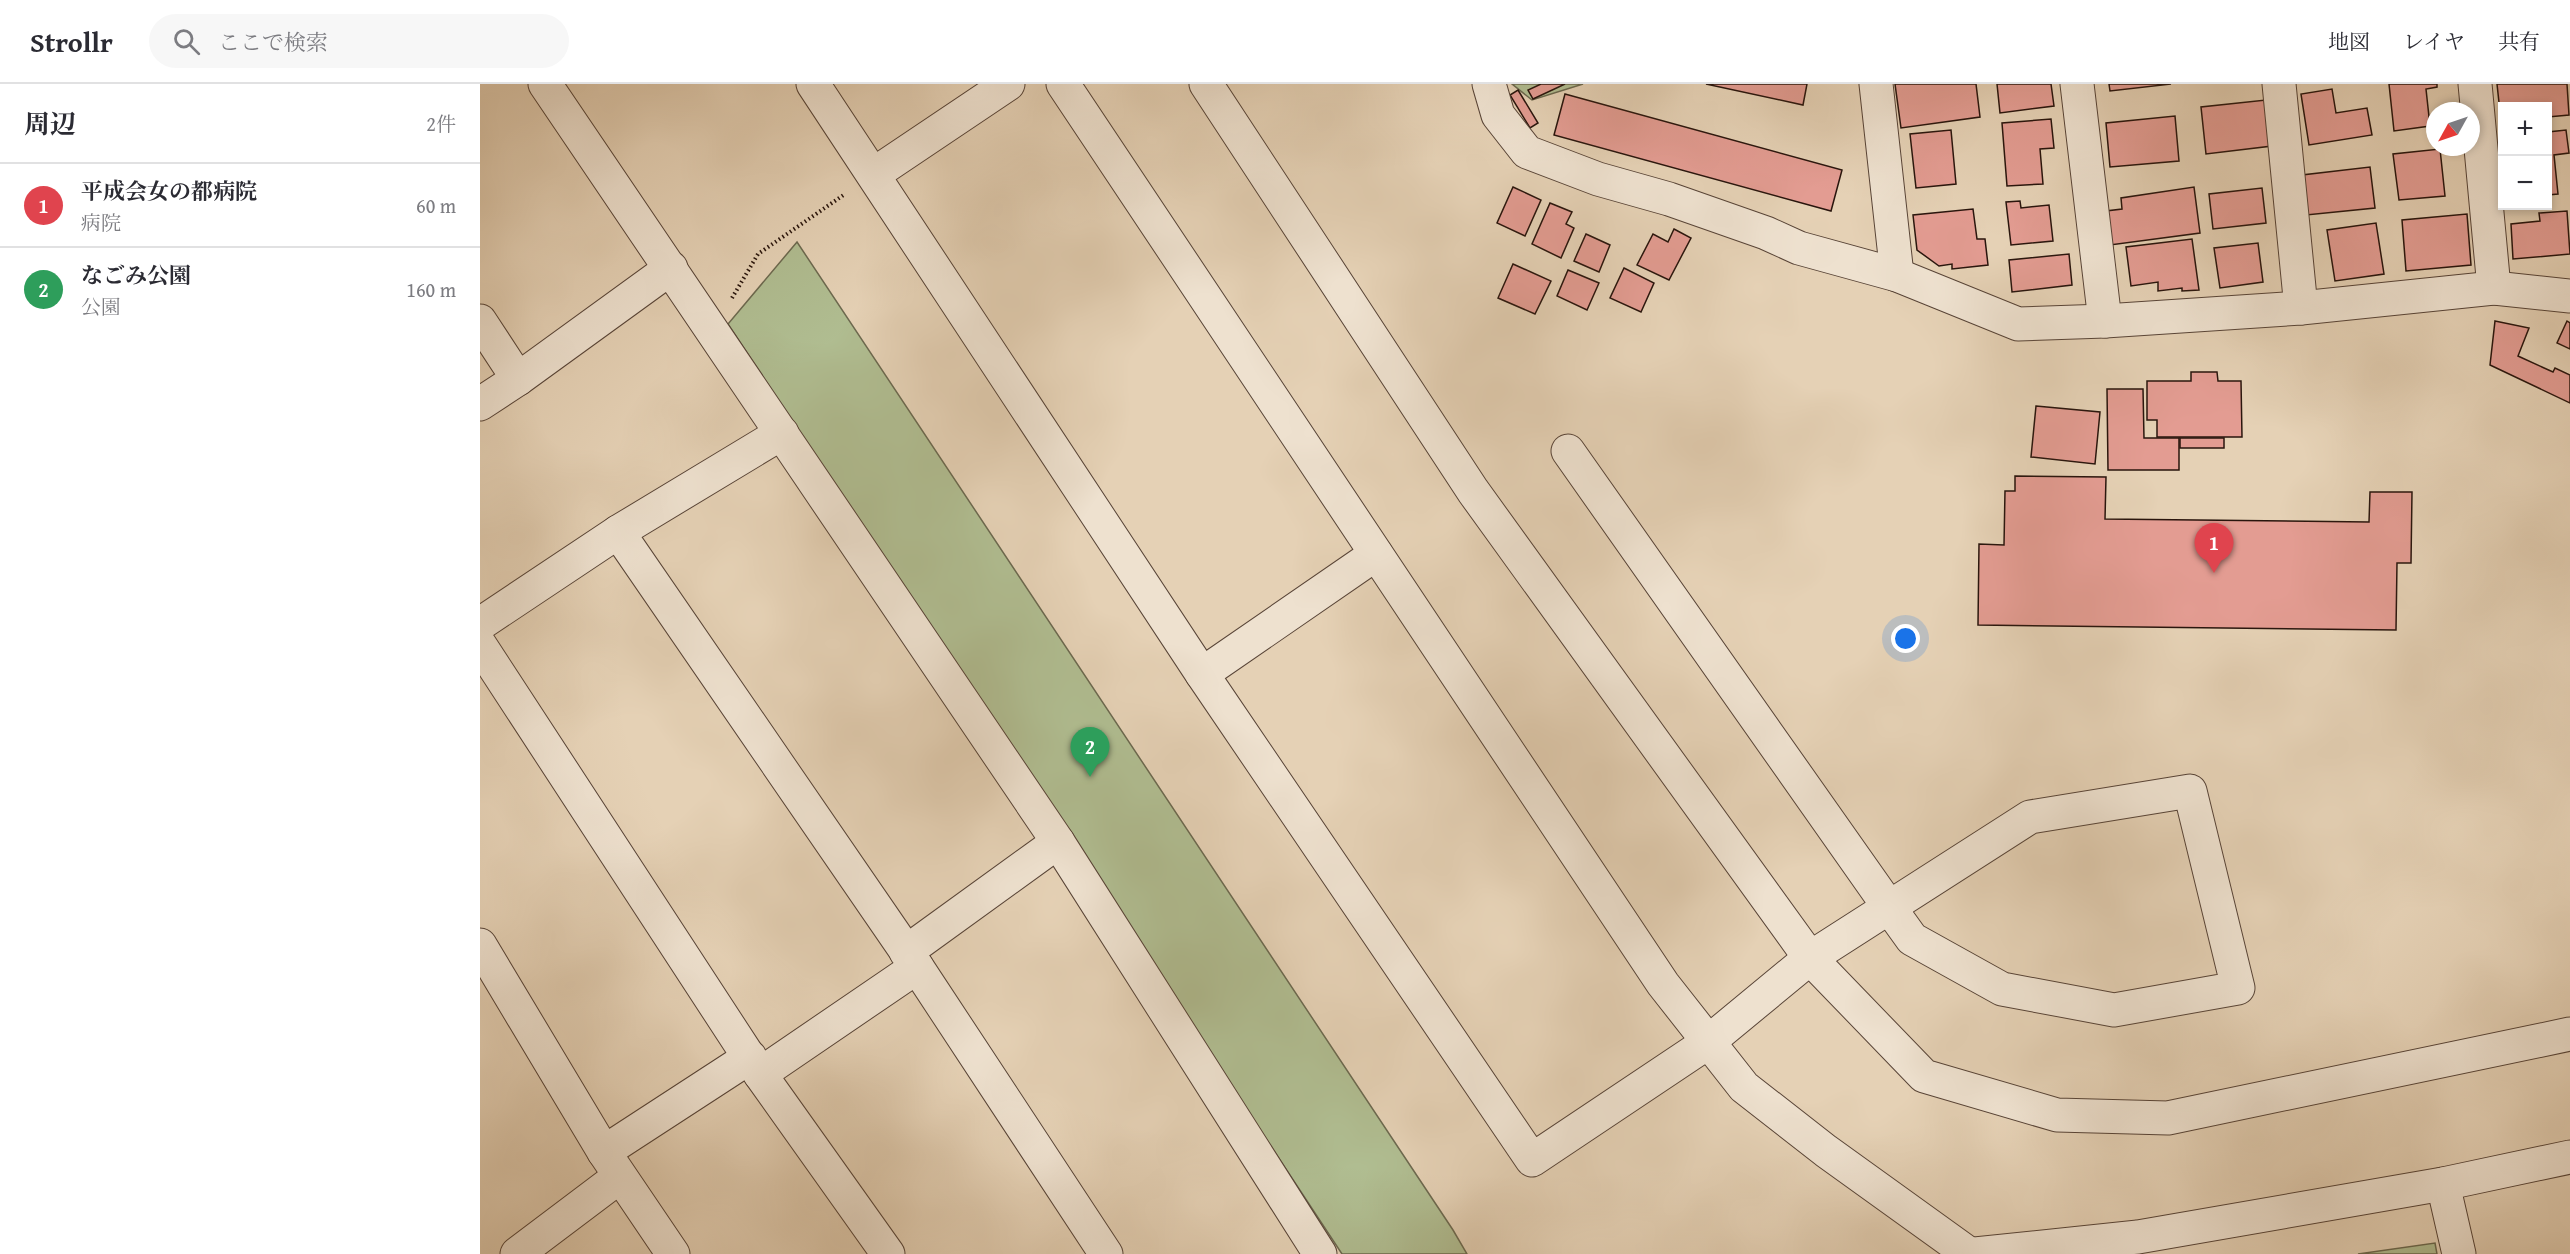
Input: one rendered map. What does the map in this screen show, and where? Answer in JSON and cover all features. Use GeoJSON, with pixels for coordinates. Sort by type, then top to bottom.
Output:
{"type":"FeatureCollection","features":[{"type":"Feature","properties":{"kind":"street"},"geometry":{"type":"LineString","coordinates":[[545,84],[1058,842],[1320,1254]]}},
{"type":"Feature","properties":{"kind":"street"},"geometry":{"type":"LineString","coordinates":[[813,84],[1202,674],[1532,1160],[1707,1043],[1810,958],[1889,907],[2030,817],[2190,791],[2238,988],[2114,1010],[2002,989],[1912,939],[1889,907],[1568,451]]}},
{"type":"Feature","properties":{"kind":"street"},"geometry":{"type":"LineString","coordinates":[[874,174],[1008,84]]}},
{"type":"Feature","properties":{"kind":"street"},"geometry":{"type":"LineString","coordinates":[[1063,84],[1663,984],[1707,1043],[1744,1087],[1826,1151],[1969,1254]]}},
{"type":"Feature","properties":{"kind":"street"},"geometry":{"type":"LineString","coordinates":[[1206,84],[1473,491],[1810,958],[1924,1076],[2057,1116],[2168,1118],[2570,1034]]}},
{"type":"Feature","properties":{"kind":"street"},"geometry":{"type":"LineString","coordinates":[[1488,84],[1498,116],[1527,152],[1598,179],[1669,199],[1766,233],[1799,248],[1897,275],[2018,324],[2105,321],[2301,308],[2494,288],[2570,296]]}},
{"type":"Feature","properties":{"kind":"street"},"geometry":{"type":"LineString","coordinates":[[1876,84],[1897,275]]}},
{"type":"Feature","properties":{"kind":"street"},"geometry":{"type":"LineString","coordinates":[[2077,84],[2105,321]]}},
{"type":"Feature","properties":{"kind":"street"},"geometry":{"type":"LineString","coordinates":[[2279,84],[2301,308]]}},
{"type":"Feature","properties":{"kind":"street"},"geometry":{"type":"LineString","coordinates":[[2475,84],[2494,288]]}},
{"type":"Feature","properties":{"kind":"street"},"geometry":{"type":"LineString","coordinates":[[480,404],[671,268]]}},
{"type":"Feature","properties":{"kind":"street"},"geometry":{"type":"LineString","coordinates":[[480,321],[518,379]]}},
{"type":"Feature","properties":{"kind":"street"},"geometry":{"type":"LineString","coordinates":[[480,624],[618,532],[782,433]]}},
{"type":"Feature","properties":{"kind":"street"},"geometry":{"type":"LineString","coordinates":[[618,532],[912,959],[1106,1254]]}},
{"type":"Feature","properties":{"kind":"street"},"geometry":{"type":"LineString","coordinates":[[1202,674],[1376,554]]}},
{"type":"Feature","properties":{"kind":"street"},"geometry":{"type":"LineString","coordinates":[[480,645],[755,1065],[888,1254]]}},
{"type":"Feature","properties":{"kind":"street"},"geometry":{"type":"LineString","coordinates":[[517,1254],[611,1165],[912,959],[1058,842]]}},
{"type":"Feature","properties":{"kind":"street"},"geometry":{"type":"LineString","coordinates":[[480,945],[611,1165],[673,1254]]}},
{"type":"Feature","properties":{"kind":"street"},"geometry":{"type":"LineString","coordinates":[[1975,1254],[2138,1238],[2443,1184],[2570,1157]]}},
{"type":"Feature","properties":{"kind":"street"},"geometry":{"type":"LineString","coordinates":[[2443,1184],[2459,1254]]}},
{"type":"Feature","properties":{"kind":"path"},"geometry":{"type":"LineString","coordinates":[[708,322],[730,301],[758,254],[874,174]]}},
{"type":"Feature","properties":{"kind":"green space"},"geometry":{"type":"Polygon","coordinates":[[[1512,84],[1583,84],[1532,100],[1512,84]]]}},
{"type":"Feature","properties":{"kind":"green space"},"geometry":{"type":"Polygon","coordinates":[[[797,242],[1467,1254],[1342,1254],[728,324],[797,242]]]}},
{"type":"Feature","properties":{"kind":"green space"},"geometry":{"type":"Polygon","coordinates":[[[2435,1243],[2437,1254],[2358,1254],[2435,1243]]]}},
{"type":"Feature","properties":{"kind":"building"},"geometry":{"type":"Polygon","coordinates":[[[1541,84],[1565,84],[1533,99],[1528,90],[1541,84]]]}},
{"type":"Feature","properties":{"kind":"building"},"geometry":{"type":"Polygon","coordinates":[[[1706,84],[1807,84],[1803,105],[1706,84]]]}},
{"type":"Feature","properties":{"kind":"building"},"geometry":{"type":"Polygon","coordinates":[[[1895,84],[1976,84],[1980,117],[1901,128],[1895,84]]]}},
{"type":"Feature","properties":{"kind":"building"},"geometry":{"type":"Polygon","coordinates":[[[1997,84],[2051,84],[2054,106],[2000,113],[1997,84]]]}},
{"type":"Feature","properties":{"kind":"building"},"geometry":{"type":"Polygon","coordinates":[[[2109,84],[2171,84],[2110,91],[2109,84]]]}},
{"type":"Feature","properties":{"kind":"building"},"geometry":{"type":"Polygon","coordinates":[[[2389,84],[2437,84],[2437,87],[2426,89],[2426,127],[2394,131],[2389,84]]]}},
{"type":"Feature","properties":{"kind":"building"},"geometry":{"type":"Polygon","coordinates":[[[2497,84],[2567,84],[2569,115],[2552,117],[2552,102],[2499,102],[2497,84]]]}},
{"type":"Feature","properties":{"kind":"building"},"geometry":{"type":"Polygon","coordinates":[[[2332,89],[2336,113],[2367,108],[2372,135],[2309,145],[2301,94],[2332,89]]]}},
{"type":"Feature","properties":{"kind":"building"},"geometry":{"type":"Polygon","coordinates":[[[1518,90],[1538,123],[1530,128],[1510,95],[1518,90]]]}},
{"type":"Feature","properties":{"kind":"building"},"geometry":{"type":"Polygon","coordinates":[[[1565,94],[1842,170],[1831,211],[1554,135],[1565,94]]]}},
{"type":"Feature","properties":{"kind":"building"},"geometry":{"type":"Polygon","coordinates":[[[2266,100],[2272,146],[2206,154],[2201,107],[2266,100]]]}},
{"type":"Feature","properties":{"kind":"building"},"geometry":{"type":"Polygon","coordinates":[[[2175,116],[2179,161],[2110,167],[2106,123],[2175,116]]]}},
{"type":"Feature","properties":{"kind":"building"},"geometry":{"type":"Polygon","coordinates":[[[2051,119],[2054,148],[2040,149],[2043,184],[2007,186],[2002,123],[2051,119]]]}},
{"type":"Feature","properties":{"kind":"building"},"geometry":{"type":"Polygon","coordinates":[[[1951,130],[1956,184],[1916,188],[1910,134],[1951,130]]]}},
{"type":"Feature","properties":{"kind":"building"},"geometry":{"type":"Polygon","coordinates":[[[2566,130],[2569,153],[2554,155],[2558,194],[2552,195],[2552,156],[2552,132],[2566,130]]]}},
{"type":"Feature","properties":{"kind":"building"},"geometry":{"type":"Polygon","coordinates":[[[2426,150],[2426,156],[2441,156],[2445,196],[2399,200],[2393,154],[2426,150]]]}},
{"type":"Feature","properties":{"kind":"building"},"geometry":{"type":"Polygon","coordinates":[[[2370,167],[2375,208],[2306,215],[2302,175],[2370,167]]]}},
{"type":"Feature","properties":{"kind":"building"},"geometry":{"type":"Polygon","coordinates":[[[1513,187],[1541,200],[1525,236],[1497,223],[1513,187]]]}},
{"type":"Feature","properties":{"kind":"building"},"geometry":{"type":"Polygon","coordinates":[[[2194,187],[2200,233],[2110,245],[2106,211],[2122,209],[2121,198],[2194,187]]]}},
{"type":"Feature","properties":{"kind":"building"},"geometry":{"type":"Polygon","coordinates":[[[2262,188],[2266,223],[2213,229],[2209,194],[2262,188]]]}},
{"type":"Feature","properties":{"kind":"building"},"geometry":{"type":"Polygon","coordinates":[[[2020,201],[2021,208],[2049,205],[2053,241],[2011,245],[2006,202],[2020,201]]]}},
{"type":"Feature","properties":{"kind":"building"},"geometry":{"type":"Polygon","coordinates":[[[1550,203],[1572,212],[1566,224],[1574,228],[1561,258],[1532,244],[1550,203]]]}},
{"type":"Feature","properties":{"kind":"building"},"geometry":{"type":"Polygon","coordinates":[[[1973,209],[1977,239],[1985,239],[1988,265],[1952,269],[1952,264],[1939,266],[1917,250],[1913,215],[1973,209]]]}},
{"type":"Feature","properties":{"kind":"building"},"geometry":{"type":"Polygon","coordinates":[[[2567,211],[2570,254],[2513,259],[2511,224],[2540,221],[2539,213],[2567,211]]]}},
{"type":"Feature","properties":{"kind":"building"},"geometry":{"type":"Polygon","coordinates":[[[2467,214],[2471,265],[2406,271],[2402,220],[2467,214]]]}},
{"type":"Feature","properties":{"kind":"building"},"geometry":{"type":"Polygon","coordinates":[[[2376,223],[2384,274],[2335,281],[2327,230],[2376,223]]]}},
{"type":"Feature","properties":{"kind":"building"},"geometry":{"type":"Polygon","coordinates":[[[1674,229],[1691,238],[1669,280],[1637,265],[1653,234],[1668,242],[1674,229]]]}},
{"type":"Feature","properties":{"kind":"building"},"geometry":{"type":"Polygon","coordinates":[[[1586,234],[1610,245],[1599,272],[1574,261],[1586,234]]]}},
{"type":"Feature","properties":{"kind":"building"},"geometry":{"type":"Polygon","coordinates":[[[2192,239],[2199,290],[2182,291],[2182,288],[2158,291],[2158,282],[2131,286],[2126,247],[2192,239]]]}},
{"type":"Feature","properties":{"kind":"building"},"geometry":{"type":"Polygon","coordinates":[[[2258,243],[2263,282],[2220,288],[2214,248],[2258,243]]]}},
{"type":"Feature","properties":{"kind":"building"},"geometry":{"type":"Polygon","coordinates":[[[2069,254],[2072,285],[2012,292],[2009,260],[2069,254]]]}},
{"type":"Feature","properties":{"kind":"building"},"geometry":{"type":"Polygon","coordinates":[[[1513,264],[1551,281],[1535,314],[1498,298],[1513,264]]]}},
{"type":"Feature","properties":{"kind":"building"},"geometry":{"type":"Polygon","coordinates":[[[1624,268],[1654,283],[1641,312],[1610,298],[1624,268]]]}},
{"type":"Feature","properties":{"kind":"building"},"geometry":{"type":"Polygon","coordinates":[[[1568,270],[1599,283],[1587,310],[1557,296],[1568,270]]]}},
{"type":"Feature","properties":{"kind":"building"},"geometry":{"type":"Polygon","coordinates":[[[2495,321],[2529,328],[2518,356],[2553,372],[2555,368],[2570,375],[2570,403],[2490,365],[2495,321]]]}},
{"type":"Feature","properties":{"kind":"building"},"geometry":{"type":"Polygon","coordinates":[[[2567,321],[2570,323],[2570,349],[2557,343],[2567,321]]]}},
{"type":"Feature","properties":{"kind":"building"},"geometry":{"type":"Polygon","coordinates":[[[2191,372],[2217,372],[2218,381],[2241,381],[2242,437],[2157,437],[2157,420],[2147,420],[2147,381],[2191,381],[2191,372]]]}},
{"type":"Feature","properties":{"kind":"building"},"geometry":{"type":"Polygon","coordinates":[[[2107,389],[2143,389],[2144,438],[2179,438],[2179,470],[2108,470],[2107,389]]]}},
{"type":"Feature","properties":{"kind":"building"},"geometry":{"type":"Polygon","coordinates":[[[2036,406],[2100,412],[2095,464],[2031,457],[2036,406]]]}},
{"type":"Feature","properties":{"kind":"building"},"geometry":{"type":"Polygon","coordinates":[[[2180,438],[2224,438],[2224,448],[2180,448],[2180,438]]]}},
{"type":"Feature","properties":{"kind":"building"},"geometry":{"type":"Polygon","coordinates":[[[2015,476],[2106,477],[2105,519],[2369,522],[2370,492],[2412,492],[2411,563],[2397,563],[2396,630],[1978,625],[1979,544],[2004,545],[2005,491],[2015,491],[2015,476]]]}},
{"type":"Feature","properties":{"kind":"place","name":"平成会女の都病院"},"geometry":{"type":"Point","coordinates":[2214,573]}},
{"type":"Feature","properties":{"kind":"place","name":"なごみ公園"},"geometry":{"type":"Point","coordinates":[1090,777]}}]}
